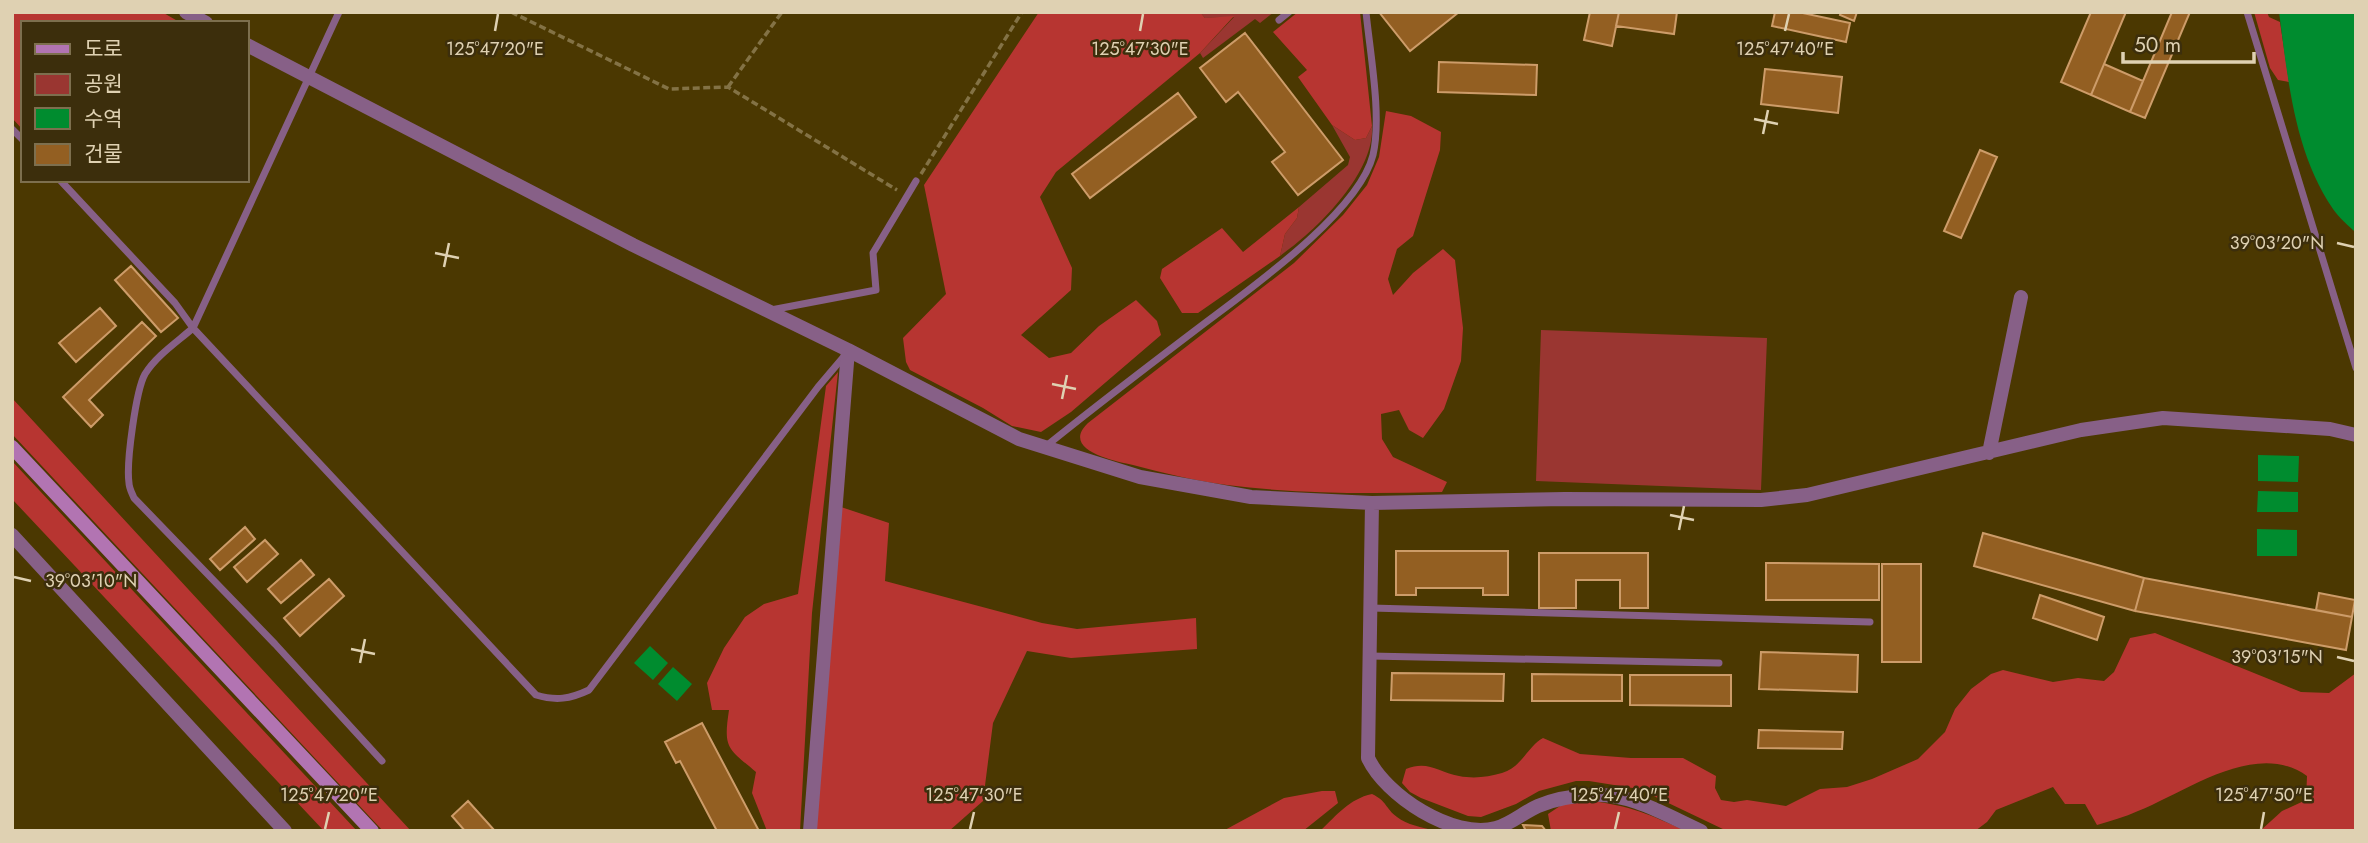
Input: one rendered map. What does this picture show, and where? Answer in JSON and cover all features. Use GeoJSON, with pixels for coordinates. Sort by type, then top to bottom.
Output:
{"type":"FeatureCollection","features":[{"type":"Feature","properties":{"kind":"street"},"geometry":{"type":"LineString","coordinates":[[186,12],[202,21]]}},
{"type":"Feature","properties":{"kind":"street"},"geometry":{"type":"LineString","coordinates":[[248,46],[633,245],[848,350],[1019,439],[1140,477],[1238,495],[1372,503],[1565,499],[1760,500],[1807,495],[2081,430],[2163,418],[2330,429],[2356,435]]}},
{"type":"Feature","properties":{"kind":"street"},"geometry":{"type":"LineString","coordinates":[[1989,453],[2021,297]]}},
{"type":"Feature","properties":{"kind":"street"},"geometry":{"type":"LineString","coordinates":[[810,831],[848,350]]}},
{"type":"Feature","properties":{"kind":"street"},"geometry":{"type":"LineString","coordinates":[[12,447],[372,831]]}},
{"type":"Feature","properties":{"kind":"street"},"geometry":{"type":"LineString","coordinates":[[1372,503],[1368,758],[1373,770],[1408,802],[1429,816],[1463,830],[1497,828],[1537,806],[1559,799],[1592,794],[1618,796],[1638,802],[1700,831]]}},
{"type":"Feature","properties":{"kind":"street"},"geometry":{"type":"LineString","coordinates":[[12,536],[285,831]]}},
{"type":"Feature","properties":{"kind":"lane"},"geometry":{"type":"LineString","coordinates":[[339,12],[193,328],[153,363],[144,376],[138,394],[128,471],[129,486],[134,498],[382,761]]}},
{"type":"Feature","properties":{"kind":"lane"},"geometry":{"type":"LineString","coordinates":[[1279,20],[1289,12]]}},
{"type":"Feature","properties":{"kind":"lane"},"geometry":{"type":"LineString","coordinates":[[1045,447],[1291,257],[1337,212],[1360,183],[1372,158],[1377,128],[1366,12]]}},
{"type":"Feature","properties":{"kind":"lane"},"geometry":{"type":"LineString","coordinates":[[2246,12],[2356,368]]}},
{"type":"Feature","properties":{"kind":"lane"},"geometry":{"type":"LineString","coordinates":[[767,310],[876,290],[873,253],[916,181]]}},
{"type":"Feature","properties":{"kind":"lane"},"geometry":{"type":"LineString","coordinates":[[62,182],[175,303],[193,328],[536,695],[553,700],[574,698],[589,690],[848,350]]}},
{"type":"Feature","properties":{"kind":"lane"},"geometry":{"type":"LineString","coordinates":[[1371,608],[1870,622]]}},
{"type":"Feature","properties":{"kind":"lane"},"geometry":{"type":"LineString","coordinates":[[1370,656],[1718,663]]}},
{"type":"Feature","properties":{"kind":"path"},"geometry":{"type":"LineString","coordinates":[[511,12],[669,89],[727,87],[907,196]]}},
{"type":"Feature","properties":{"kind":"path"},"geometry":{"type":"LineString","coordinates":[[727,87],[782,12]]}},
{"type":"Feature","properties":{"kind":"path"},"geometry":{"type":"LineString","coordinates":[[916,181],[1022,12]]}},
{"type":"Feature","properties":{"kind":"green space"},"geometry":{"type":"Polygon","coordinates":[[[1200,12],[1274,12],[1260,23],[1255,19],[1203,58],[1200,53],[1234,17],[1205,18],[1200,12]]]}},
{"type":"Feature","properties":{"kind":"green space"},"geometry":{"type":"Polygon","coordinates":[[[1332,125],[1355,140],[1366,138],[1372,126],[1364,162],[1354,181],[1326,216],[1280,256],[1285,234],[1297,218],[1299,207],[1348,165],[1350,157],[1332,125]]]}},
{"type":"Feature","properties":{"kind":"green space"},"geometry":{"type":"Polygon","coordinates":[[[1541,330],[1767,338],[1761,490],[1536,481],[1541,330]]]}},
{"type":"Feature","properties":{"kind":"shaded area"},"geometry":{"type":"Polygon","coordinates":[[[12,12],[162,12],[178,21],[21,21],[21,128],[12,118],[12,12]]]}},
{"type":"Feature","properties":{"kind":"shaded area"},"geometry":{"type":"Polygon","coordinates":[[[1039,12],[1200,12],[1205,18],[1234,16],[1200,53],[1056,172],[1040,197],[1072,268],[1071,290],[1021,335],[1049,358],[1071,353],[1099,326],[1136,300],[1157,321],[1161,335],[1071,412],[1041,432],[1012,426],[910,370],[906,362],[903,338],[946,294],[924,185],[1039,12]]]}},
{"type":"Feature","properties":{"kind":"shaded area"},"geometry":{"type":"Polygon","coordinates":[[[1298,12],[1360,12],[1372,126],[1366,138],[1355,140],[1332,125],[1298,77],[1307,70],[1273,32],[1298,12]]]}},
{"type":"Feature","properties":{"kind":"shaded area"},"geometry":{"type":"Polygon","coordinates":[[[2254,12],[2267,12],[2269,17],[2280,22],[2289,82],[2278,80],[2270,68],[2254,12]]]}},
{"type":"Feature","properties":{"kind":"shaded area"},"geometry":{"type":"Polygon","coordinates":[[[1386,111],[1411,116],[1441,132],[1440,150],[1413,236],[1397,249],[1388,279],[1393,295],[1413,273],[1443,249],[1455,260],[1463,328],[1461,361],[1444,409],[1423,438],[1409,430],[1399,410],[1381,414],[1382,439],[1393,457],[1447,482],[1442,492],[1334,493],[1227,485],[1114,461],[1085,447],[1081,432],[1088,423],[1294,263],[1343,215],[1367,185],[1379,157],[1386,111]]]}},
{"type":"Feature","properties":{"kind":"shaded area"},"geometry":{"type":"Polygon","coordinates":[[[1299,207],[1297,218],[1285,234],[1280,256],[1198,313],[1182,313],[1160,278],[1162,269],[1222,228],[1243,252],[1299,207]]]}},
{"type":"Feature","properties":{"kind":"shaded area"},"geometry":{"type":"Polygon","coordinates":[[[838,372],[812,613],[800,831],[767,831],[752,793],[756,772],[730,747],[727,733],[729,710],[712,710],[707,683],[724,648],[745,617],[764,604],[798,594],[826,386],[838,372]]]}},
{"type":"Feature","properties":{"kind":"shaded area"},"geometry":{"type":"Polygon","coordinates":[[[12,398],[411,831],[383,831],[12,434],[12,398]]]}},
{"type":"Feature","properties":{"kind":"shaded area"},"geometry":{"type":"Polygon","coordinates":[[[12,461],[357,831],[324,831],[12,499],[12,461]]]}},
{"type":"Feature","properties":{"kind":"shaded area"},"geometry":{"type":"Polygon","coordinates":[[[841,507],[889,523],[885,581],[1042,623],[1077,629],[1196,618],[1197,649],[1071,658],[1027,651],[993,723],[983,801],[949,831],[816,831],[841,507]]]}},
{"type":"Feature","properties":{"kind":"shaded area"},"geometry":{"type":"Polygon","coordinates":[[[2155,633],[2301,692],[2329,693],[2356,673],[2356,831],[2260,831],[2282,811],[2306,800],[2307,776],[2287,766],[2266,763],[2221,772],[2157,803],[2097,825],[2085,804],[2065,804],[2053,787],[1996,810],[1987,822],[1975,831],[1727,831],[1639,789],[1589,781],[1576,781],[1539,791],[1516,804],[1481,817],[1468,816],[1421,798],[1410,792],[1402,783],[1406,769],[1421,766],[1465,777],[1502,773],[1520,762],[1543,738],[1580,754],[1683,758],[1716,776],[1715,788],[1721,800],[1747,800],[1786,806],[1820,789],[1847,787],[1918,759],[1945,732],[1955,709],[1971,689],[1991,674],[2003,670],[2053,682],[2078,678],[2104,681],[2114,672],[2130,638],[2155,633]]]}},
{"type":"Feature","properties":{"kind":"shaded area"},"geometry":{"type":"Polygon","coordinates":[[[1335,791],[1338,803],[1303,831],[1223,831],[1284,798],[1335,791]]]}},
{"type":"Feature","properties":{"kind":"shaded area"},"geometry":{"type":"Polygon","coordinates":[[[1372,794],[1381,799],[1401,820],[1435,831],[1320,831],[1350,804],[1372,794]]]}},
{"type":"Feature","properties":{"kind":"shaded area"},"geometry":{"type":"Polygon","coordinates":[[[1590,801],[1617,805],[1686,831],[1551,831],[1548,814],[1563,804],[1590,801]]]}},
{"type":"Feature","properties":{"kind":"water"},"geometry":{"type":"Polygon","coordinates":[[[2279,12],[2356,12],[2356,233],[2333,209],[2309,164],[2295,114],[2279,12]]]}},
{"type":"Feature","properties":{"kind":"water"},"geometry":{"type":"Polygon","coordinates":[[[2258,455],[2299,456],[2298,482],[2258,481],[2258,455]]]}},
{"type":"Feature","properties":{"kind":"water"},"geometry":{"type":"Polygon","coordinates":[[[2258,491],[2298,492],[2298,512],[2257,512],[2258,491]]]}},
{"type":"Feature","properties":{"kind":"water"},"geometry":{"type":"Polygon","coordinates":[[[2257,529],[2297,530],[2297,556],[2257,556],[2257,529]]]}},
{"type":"Feature","properties":{"kind":"water"},"geometry":{"type":"Polygon","coordinates":[[[650,646],[668,663],[653,680],[634,663],[650,646]]]}},
{"type":"Feature","properties":{"kind":"water"},"geometry":{"type":"Polygon","coordinates":[[[673,667],[692,684],[677,701],[658,684],[673,667]]]}},
{"type":"Feature","properties":{"kind":"building"},"geometry":{"type":"Polygon","coordinates":[[[1379,12],[1459,12],[1410,51],[1379,12]]]}},
{"type":"Feature","properties":{"kind":"building"},"geometry":{"type":"Polygon","coordinates":[[[1590,12],[1619,12],[1612,46],[1584,40],[1590,12]]]}},
{"type":"Feature","properties":{"kind":"building"},"geometry":{"type":"Polygon","coordinates":[[[1619,12],[1677,12],[1674,34],[1616,26],[1619,12]]]}},
{"type":"Feature","properties":{"kind":"building"},"geometry":{"type":"Polygon","coordinates":[[[1775,12],[1798,12],[1850,23],[1846,42],[1772,26],[1775,12]]]}},
{"type":"Feature","properties":{"kind":"building"},"geometry":{"type":"Polygon","coordinates":[[[1841,12],[1857,12],[1854,21],[1840,15],[1841,12]]]}},
{"type":"Feature","properties":{"kind":"building"},"geometry":{"type":"Polygon","coordinates":[[[2091,12],[2126,12],[2091,95],[2061,82],[2091,12]]]}},
{"type":"Feature","properties":{"kind":"building"},"geometry":{"type":"Polygon","coordinates":[[[2172,12],[2190,12],[2145,118],[2130,112],[2172,12]]]}},
{"type":"Feature","properties":{"kind":"building"},"geometry":{"type":"Polygon","coordinates":[[[1245,33],[1343,160],[1298,195],[1272,162],[1285,152],[1238,92],[1226,102],[1200,68],[1245,33]]]}},
{"type":"Feature","properties":{"kind":"building"},"geometry":{"type":"Polygon","coordinates":[[[1439,62],[1537,65],[1536,95],[1438,92],[1439,62]]]}},
{"type":"Feature","properties":{"kind":"building"},"geometry":{"type":"Polygon","coordinates":[[[2104,64],[2143,81],[2130,112],[2091,95],[2104,64]]]}},
{"type":"Feature","properties":{"kind":"building"},"geometry":{"type":"Polygon","coordinates":[[[1765,69],[1842,77],[1838,113],[1761,104],[1765,69]]]}},
{"type":"Feature","properties":{"kind":"building"},"geometry":{"type":"Polygon","coordinates":[[[1178,93],[1196,117],[1090,198],[1072,174],[1178,93]]]}},
{"type":"Feature","properties":{"kind":"building"},"geometry":{"type":"Polygon","coordinates":[[[1980,150],[1997,157],[1961,238],[1944,231],[1980,150]]]}},
{"type":"Feature","properties":{"kind":"building"},"geometry":{"type":"Polygon","coordinates":[[[131,266],[178,318],[161,332],[115,280],[131,266]]]}},
{"type":"Feature","properties":{"kind":"building"},"geometry":{"type":"Polygon","coordinates":[[[100,308],[116,326],[76,362],[59,343],[100,308]]]}},
{"type":"Feature","properties":{"kind":"building"},"geometry":{"type":"Polygon","coordinates":[[[142,322],[156,336],[89,400],[103,415],[91,427],[63,397],[142,322]]]}},
{"type":"Feature","properties":{"kind":"building"},"geometry":{"type":"Polygon","coordinates":[[[245,527],[255,539],[220,570],[210,559],[245,527]]]}},
{"type":"Feature","properties":{"kind":"building"},"geometry":{"type":"Polygon","coordinates":[[[1983,533],[2144,578],[2135,611],[1974,566],[1983,533]]]}},
{"type":"Feature","properties":{"kind":"building"},"geometry":{"type":"Polygon","coordinates":[[[265,540],[278,554],[247,582],[234,567],[265,540]]]}},
{"type":"Feature","properties":{"kind":"building"},"geometry":{"type":"Polygon","coordinates":[[[1396,551],[1508,551],[1508,595],[1483,595],[1483,588],[1416,588],[1416,595],[1396,595],[1396,551]]]}},
{"type":"Feature","properties":{"kind":"building"},"geometry":{"type":"Polygon","coordinates":[[[1539,553],[1648,553],[1648,608],[1620,608],[1620,580],[1576,580],[1576,608],[1539,608],[1539,553]]]}},
{"type":"Feature","properties":{"kind":"building"},"geometry":{"type":"Polygon","coordinates":[[[301,560],[314,575],[281,603],[268,589],[301,560]]]}},
{"type":"Feature","properties":{"kind":"building"},"geometry":{"type":"Polygon","coordinates":[[[1766,563],[1879,564],[1879,600],[1766,600],[1766,563]]]}},
{"type":"Feature","properties":{"kind":"building"},"geometry":{"type":"Polygon","coordinates":[[[1882,564],[1921,564],[1921,662],[1882,662],[1882,564]]]}},
{"type":"Feature","properties":{"kind":"building"},"geometry":{"type":"Polygon","coordinates":[[[2144,578],[2352,617],[2346,650],[2135,611],[2144,578]]]}},
{"type":"Feature","properties":{"kind":"building"},"geometry":{"type":"Polygon","coordinates":[[[329,579],[344,596],[300,636],[284,618],[329,579]]]}},
{"type":"Feature","properties":{"kind":"building"},"geometry":{"type":"Polygon","coordinates":[[[2319,593],[2355,600],[2352,617],[2316,610],[2319,593]]]}},
{"type":"Feature","properties":{"kind":"building"},"geometry":{"type":"Polygon","coordinates":[[[2040,595],[2104,617],[2097,640],[2033,618],[2040,595]]]}},
{"type":"Feature","properties":{"kind":"building"},"geometry":{"type":"Polygon","coordinates":[[[1761,652],[1858,655],[1857,692],[1759,689],[1761,652]]]}},
{"type":"Feature","properties":{"kind":"building"},"geometry":{"type":"Polygon","coordinates":[[[1392,673],[1504,674],[1503,701],[1391,700],[1392,673]]]}},
{"type":"Feature","properties":{"kind":"building"},"geometry":{"type":"Polygon","coordinates":[[[1532,674],[1622,675],[1622,701],[1532,701],[1532,674]]]}},
{"type":"Feature","properties":{"kind":"building"},"geometry":{"type":"Polygon","coordinates":[[[1630,675],[1731,675],[1731,706],[1630,705],[1630,675]]]}},
{"type":"Feature","properties":{"kind":"building"},"geometry":{"type":"Polygon","coordinates":[[[702,723],[759,831],[717,831],[680,761],[676,763],[665,742],[702,723]]]}},
{"type":"Feature","properties":{"kind":"building"},"geometry":{"type":"Polygon","coordinates":[[[1759,730],[1843,732],[1842,749],[1758,748],[1759,730]]]}},
{"type":"Feature","properties":{"kind":"building"},"geometry":{"type":"Polygon","coordinates":[[[468,801],[495,831],[465,831],[452,816],[468,801]]]}},
{"type":"Feature","properties":{"kind":"building"},"geometry":{"type":"Polygon","coordinates":[[[1523,825],[1542,826],[1546,831],[1526,831],[1523,825]]]}}]}
